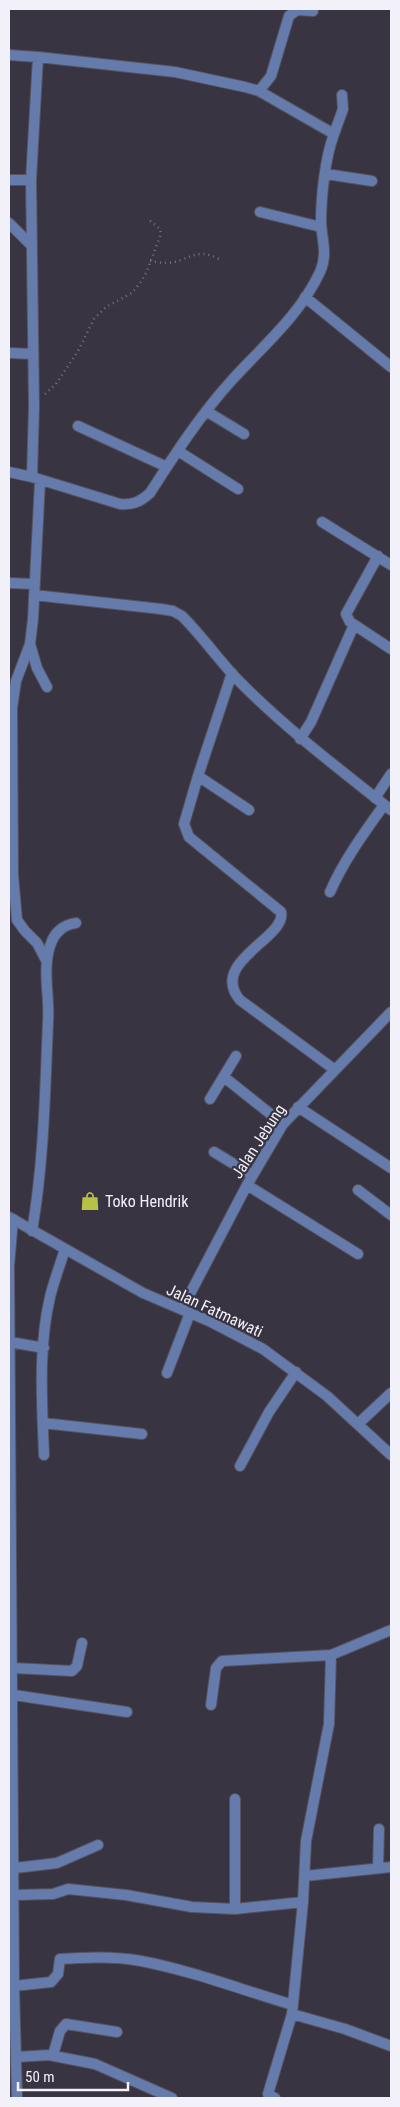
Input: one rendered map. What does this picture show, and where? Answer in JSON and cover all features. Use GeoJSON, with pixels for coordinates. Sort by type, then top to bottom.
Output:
{"type":"FeatureCollection","features":[{"type":"Feature","properties":{"kind":"street"},"geometry":{"type":"LineString","coordinates":[[259,91],[271,76],[289,16],[297,10],[313,11]]}},
{"type":"Feature","properties":{"kind":"street"},"geometry":{"type":"LineString","coordinates":[[9,56],[38,57],[175,72],[238,85],[259,91],[334,134]]}},
{"type":"Feature","properties":{"kind":"street"},"geometry":{"type":"LineString","coordinates":[[38,57],[31,180],[36,479],[34,590],[30,644],[16,681],[10,708],[13,875],[17,920],[37,943],[46,960]]}},
{"type":"Feature","properties":{"kind":"street"},"geometry":{"type":"LineString","coordinates":[[9,472],[120,504],[132,505],[150,493],[206,411],[232,380],[273,338],[305,297],[320,270],[324,254],[321,227],[322,196],[329,150],[343,109],[342,95]]}},
{"type":"Feature","properties":{"kind":"street"},"geometry":{"type":"LineString","coordinates":[[326,174],[372,181]]}},
{"type":"Feature","properties":{"kind":"street"},"geometry":{"type":"LineString","coordinates":[[9,180],[31,180]]}},
{"type":"Feature","properties":{"kind":"street"},"geometry":{"type":"LineString","coordinates":[[260,212],[321,227]]}},
{"type":"Feature","properties":{"kind":"street"},"geometry":{"type":"LineString","coordinates":[[9,223],[32,246]]}},
{"type":"Feature","properties":{"kind":"street"},"geometry":{"type":"LineString","coordinates":[[305,297],[391,367]]}},
{"type":"Feature","properties":{"kind":"street"},"geometry":{"type":"LineString","coordinates":[[9,353],[33,354]]}},
{"type":"Feature","properties":{"kind":"street"},"geometry":{"type":"LineString","coordinates":[[206,411],[244,434]]}},
{"type":"Feature","properties":{"kind":"street"},"geometry":{"type":"LineString","coordinates":[[78,426],[167,467]]}},
{"type":"Feature","properties":{"kind":"street"},"geometry":{"type":"LineString","coordinates":[[178,451],[238,489]]}},
{"type":"Feature","properties":{"kind":"street"},"geometry":{"type":"LineString","coordinates":[[322,522],[391,565]]}},
{"type":"Feature","properties":{"kind":"street"},"geometry":{"type":"LineString","coordinates":[[378,556],[347,611],[347,618],[354,625],[391,649]]}},
{"type":"Feature","properties":{"kind":"street"},"geometry":{"type":"LineString","coordinates":[[9,582],[34,590],[172,611],[190,624],[232,673],[300,739],[388,807],[356,843],[330,892]]}},
{"type":"Feature","properties":{"kind":"street"},"geometry":{"type":"LineString","coordinates":[[300,739],[311,722],[354,625]]}},
{"type":"Feature","properties":{"kind":"street"},"geometry":{"type":"LineString","coordinates":[[30,644],[37,668],[46,687]]}},
{"type":"Feature","properties":{"kind":"street"},"geometry":{"type":"LineString","coordinates":[[232,673],[184,824],[189,838],[278,908],[282,915],[280,922],[242,961],[235,971],[233,989],[240,1000],[335,1070]]}},
{"type":"Feature","properties":{"kind":"street"},"geometry":{"type":"LineString","coordinates":[[375,798],[391,774]]}},
{"type":"Feature","properties":{"kind":"street"},"geometry":{"type":"LineString","coordinates":[[198,776],[249,810]]}},
{"type":"Feature","properties":{"kind":"street"},"geometry":{"type":"LineString","coordinates":[[32,1231],[40,1186],[46,1099],[49,1021],[46,960],[52,938],[57,931],[63,926],[76,922]]}},
{"type":"Feature","properties":{"kind":"street","name":"Jalan Jebung"},"geometry":{"type":"LineString","coordinates":[[167,1373],[186,1311],[252,1175],[283,1124],[391,1012]]}},
{"type":"Feature","properties":{"kind":"street"},"geometry":{"type":"LineString","coordinates":[[210,1100],[236,1056]]}},
{"type":"Feature","properties":{"kind":"street"},"geometry":{"type":"LineString","coordinates":[[224,1077],[283,1124]]}},
{"type":"Feature","properties":{"kind":"street"},"geometry":{"type":"LineString","coordinates":[[298,1108],[391,1168]]}},
{"type":"Feature","properties":{"kind":"street"},"geometry":{"type":"LineString","coordinates":[[214,1152],[252,1175]]}},
{"type":"Feature","properties":{"kind":"street"},"geometry":{"type":"LineString","coordinates":[[247,1185],[358,1254]]}},
{"type":"Feature","properties":{"kind":"street"},"geometry":{"type":"LineString","coordinates":[[358,1190],[391,1215]]}},
{"type":"Feature","properties":{"kind":"street"},"geometry":{"type":"LineString","coordinates":[[11,1218],[9,1266],[10,1544],[14,1695],[11,1729],[12,1851],[15,1868],[14,1986],[17,2098]]}},
{"type":"Feature","properties":{"kind":"street","name":"Jalan Fatmawati"},"geometry":{"type":"LineString","coordinates":[[11,1218],[136,1290],[186,1311],[263,1349],[296,1372],[359,1423],[391,1455]]}},
{"type":"Feature","properties":{"kind":"street"},"geometry":{"type":"LineString","coordinates":[[44,1455],[44,1330],[50,1296],[66,1249]]}},
{"type":"Feature","properties":{"kind":"street"},"geometry":{"type":"LineString","coordinates":[[10,1342],[44,1348]]}},
{"type":"Feature","properties":{"kind":"street"},"geometry":{"type":"LineString","coordinates":[[240,1466],[269,1412],[296,1372]]}},
{"type":"Feature","properties":{"kind":"street"},"geometry":{"type":"LineString","coordinates":[[359,1423],[391,1393]]}},
{"type":"Feature","properties":{"kind":"street"},"geometry":{"type":"LineString","coordinates":[[43,1423],[142,1434]]}},
{"type":"Feature","properties":{"kind":"street"},"geometry":{"type":"LineString","coordinates":[[211,1705],[216,1668],[222,1660],[330,1655],[391,1634]]}},
{"type":"Feature","properties":{"kind":"street"},"geometry":{"type":"LineString","coordinates":[[13,1668],[72,1671],[76,1666],[82,1643]]}},
{"type":"Feature","properties":{"kind":"street"},"geometry":{"type":"LineString","coordinates":[[270,2097],[292,2010],[303,1902],[306,1841],[328,1734],[330,1655]]}},
{"type":"Feature","properties":{"kind":"street"},"geometry":{"type":"LineString","coordinates":[[14,1695],[127,1712]]}},
{"type":"Feature","properties":{"kind":"street"},"geometry":{"type":"LineString","coordinates":[[235,1799],[235,1909]]}},
{"type":"Feature","properties":{"kind":"street"},"geometry":{"type":"LineString","coordinates":[[378,1868],[380,1829]]}},
{"type":"Feature","properties":{"kind":"street"},"geometry":{"type":"LineString","coordinates":[[15,1868],[57,1863],[98,1845]]}},
{"type":"Feature","properties":{"kind":"street"},"geometry":{"type":"LineString","coordinates":[[305,1876],[391,1867]]}},
{"type":"Feature","properties":{"kind":"street"},"geometry":{"type":"LineString","coordinates":[[15,1895],[53,1894],[68,1889],[126,1894],[192,1907],[235,1909],[303,1902]]}},
{"type":"Feature","properties":{"kind":"street"},"geometry":{"type":"LineString","coordinates":[[14,1986],[51,1982],[58,1974],[60,1959],[82,1957],[139,1960],[207,1978],[391,2046]]}},
{"type":"Feature","properties":{"kind":"street"},"geometry":{"type":"LineString","coordinates":[[53,2055],[60,2030],[66,2024],[117,2032]]}},
{"type":"Feature","properties":{"kind":"street"},"geometry":{"type":"LineString","coordinates":[[16,2057],[53,2055],[95,2064],[172,2098]]}},
{"type":"Feature","properties":{"kind":"path"},"geometry":{"type":"LineString","coordinates":[[34,406],[56,384],[88,333],[94,319],[106,307],[132,293],[140,284],[161,234],[160,229],[148,219]]}},
{"type":"Feature","properties":{"kind":"path"},"geometry":{"type":"LineString","coordinates":[[150,261],[166,263],[200,253],[211,255],[219,260]]}},
{"type":"Feature","properties":{"kind":"place","name":"Toko Hendrik"},"geometry":{"type":"Point","coordinates":[90,1201]}}]}
